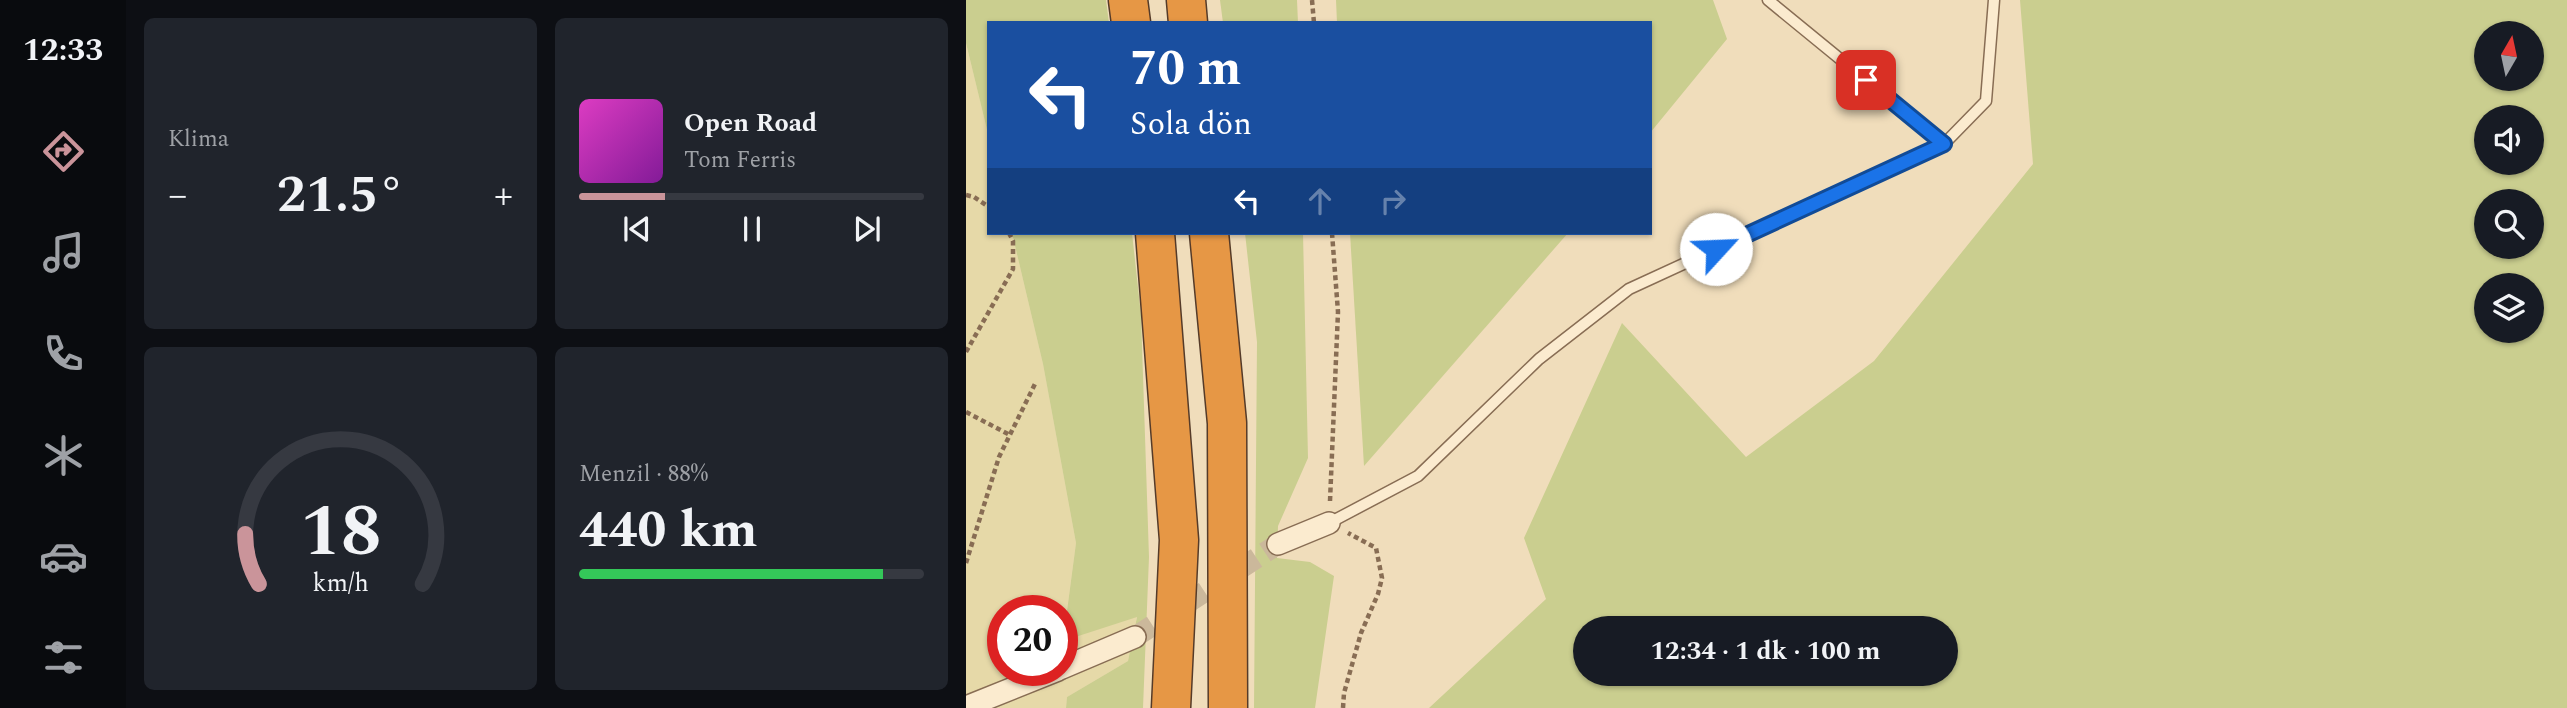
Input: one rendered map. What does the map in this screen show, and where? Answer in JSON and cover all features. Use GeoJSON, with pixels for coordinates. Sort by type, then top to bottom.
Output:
{"type":"FeatureCollection","features":[{"type":"Feature","properties":{"kind":"highway"},"geometry":{"type":"LineString","coordinates":[[1128,0],[1131,21]]}},
{"type":"Feature","properties":{"kind":"highway"},"geometry":{"type":"LineString","coordinates":[[1135,0],[1137,21]]}},
{"type":"Feature","properties":{"kind":"highway"},"geometry":{"type":"LineString","coordinates":[[1186,0],[1188,21]]}},
{"type":"Feature","properties":{"kind":"highway"},"geometry":{"type":"LineString","coordinates":[[1155,235],[1179,540],[1171,708]]}},
{"type":"Feature","properties":{"kind":"highway"},"geometry":{"type":"LineString","coordinates":[[1209,235],[1227,423],[1228,708]]}},
{"type":"Feature","properties":{"kind":"street"},"geometry":{"type":"LineString","coordinates":[[1278,544],[1329,523]]}},
{"type":"Feature","properties":{"kind":"street"},"geometry":{"type":"LineString","coordinates":[[1078,661],[1135,637]]}},
{"type":"Feature","properties":{"kind":"street"},"geometry":{"type":"LineString","coordinates":[[966,707],[1018,686]]}},
{"type":"Feature","properties":{"kind":"lane"},"geometry":{"type":"LineString","coordinates":[[1768,0],[1944,144]]}},
{"type":"Feature","properties":{"kind":"lane"},"geometry":{"type":"LineString","coordinates":[[1329,523],[1418,475],[1539,359],[1629,289],[1944,144],[1986,101],[1994,0]]}},
{"type":"Feature","properties":{"kind":"path"},"geometry":{"type":"LineString","coordinates":[[1312,0],[1314,21]]}},
{"type":"Feature","properties":{"kind":"path"},"geometry":{"type":"LineString","coordinates":[[966,195],[987,206]]}},
{"type":"Feature","properties":{"kind":"path"},"geometry":{"type":"LineString","coordinates":[[966,352],[1013,269],[1013,241],[1010,235]]}},
{"type":"Feature","properties":{"kind":"path"},"geometry":{"type":"LineString","coordinates":[[1332,235],[1338,312],[1329,523],[1376,548],[1382,578],[1361,633],[1343,708]]}},
{"type":"Feature","properties":{"kind":"path"},"geometry":{"type":"LineString","coordinates":[[966,563],[999,457],[1035,384]]}},
{"type":"Feature","properties":{"kind":"path"},"geometry":{"type":"LineString","coordinates":[[966,412],[1010,435]]}},
{"type":"Feature","properties":{"kind":"shaded area"},"geometry":{"type":"Polygon","coordinates":[[[966,43],[987,130],[987,235],[1012,235],[1043,364],[1076,543],[1069,595],[987,595],[987,686],[1078,686],[1078,635],[1137,616],[1128,661],[1067,697],[1066,708],[966,708],[966,43]]]}},
{"type":"Feature","properties":{"kind":"green space"},"geometry":{"type":"Polygon","coordinates":[[[966,0],[1106,0],[1109,21],[987,21],[987,130],[966,43],[966,0]]]}},
{"type":"Feature","properties":{"kind":"green space"},"geometry":{"type":"Polygon","coordinates":[[[1220,0],[1297,0],[1298,21],[1223,21],[1220,0]]]}},
{"type":"Feature","properties":{"kind":"green space"},"geometry":{"type":"Polygon","coordinates":[[[1336,0],[1713,0],[1727,39],[1652,131],[1652,21],[1337,21],[1336,0]]]}},
{"type":"Feature","properties":{"kind":"green space"},"geometry":{"type":"Polygon","coordinates":[[[2020,0],[2567,0],[2567,708],[1429,708],[1546,599],[1524,538],[1622,323],[1746,457],[1874,361],[2033,164],[2020,0]]]}},
{"type":"Feature","properties":{"kind":"green space"},"geometry":{"type":"Polygon","coordinates":[[[1012,235],[1132,235],[1141,315],[1149,557],[1143,708],[1066,708],[1067,697],[1128,661],[1137,617],[1078,636],[1078,595],[1069,595],[1076,543],[1043,364],[1012,235]]]}},
{"type":"Feature","properties":{"kind":"green space"},"geometry":{"type":"Polygon","coordinates":[[[1245,235],[1303,235],[1308,458],[1278,526],[1277,558],[1310,562],[1334,576],[1315,708],[1254,708],[1257,342],[1245,235]]]}},
{"type":"Feature","properties":{"kind":"green space"},"geometry":{"type":"Polygon","coordinates":[[[1350,235],[1566,235],[1364,466],[1350,235]]]}},
{"type":"Feature","properties":{"kind":"tunnel"},"geometry":{"type":"LineString","coordinates":[[1135,637],[1278,544]]}},
{"type":"Feature","properties":{"kind":"route"},"geometry":{"type":"LineString","coordinates":[[1716,249],[1944,144],[1866,80]]}}]}
